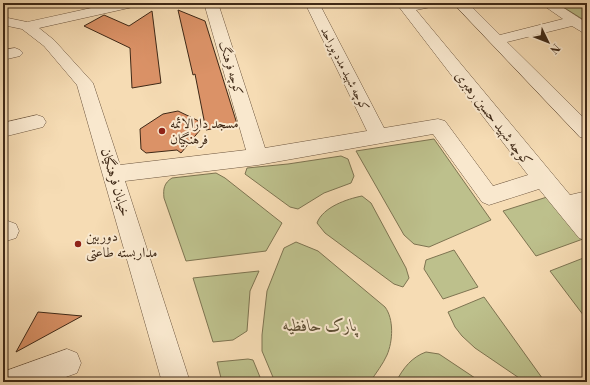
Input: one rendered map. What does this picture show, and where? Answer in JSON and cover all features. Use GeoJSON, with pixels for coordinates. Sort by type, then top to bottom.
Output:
{"type":"FeatureCollection","features":[{"type":"Feature","properties":{"kind":"street"},"geometry":{"type":"LineString","coordinates":[[27,26],[133,3]]}},
{"type":"Feature","properties":{"kind":"street","name":"کوچه فرهنگ"},"geometry":{"type":"LineString","coordinates":[[211,3],[258,157]]}},
{"type":"Feature","properties":{"kind":"street","name":"کوچه شهید مدد پوراحد"},"geometry":{"type":"LineString","coordinates":[[312,3],[378,135]]}},
{"type":"Feature","properties":{"kind":"street"},"geometry":{"type":"LineString","coordinates":[[405,5],[431,3]]}},
{"type":"Feature","properties":{"kind":"street"},"geometry":{"type":"LineString","coordinates":[[460,3],[587,132]]}},
{"type":"Feature","properties":{"kind":"street"},"geometry":{"type":"LineString","coordinates":[[547,3],[587,29]]}},
{"type":"Feature","properties":{"kind":"street","name":"کوچه شهید حسین رهبری"},"geometry":{"type":"LineString","coordinates":[[405,5],[543,179],[587,231]]}},
{"type":"Feature","properties":{"kind":"street","name":"خیابان فرهنگیان"},"geometry":{"type":"LineString","coordinates":[[3,21],[27,26],[48,43],[85,83],[114,174],[176,382]]}},
{"type":"Feature","properties":{"kind":"street"},"geometry":{"type":"LineString","coordinates":[[497,40],[574,21]]}},
{"type":"Feature","properties":{"kind":"street"},"geometry":{"type":"LineString","coordinates":[[3,130],[37,122]]}},
{"type":"Feature","properties":{"kind":"street"},"geometry":{"type":"LineString","coordinates":[[114,174],[258,157],[378,135],[438,126],[489,196],[543,179]]}},
{"type":"Feature","properties":{"kind":"street"},"geometry":{"type":"LineString","coordinates":[[566,206],[587,200]]}},
{"type":"Feature","properties":{"kind":"street"},"geometry":{"type":"LineString","coordinates":[[12,382],[67,363]]}},
{"type":"Feature","properties":{"kind":"green space"},"geometry":{"type":"Polygon","coordinates":[[[570,3],[587,3],[587,22],[563,7],[570,3]]]}},
{"type":"Feature","properties":{"kind":"green space"},"geometry":{"type":"Polygon","coordinates":[[[434,139],[491,220],[429,247],[414,244],[404,235],[356,151],[434,139]]]}},
{"type":"Feature","properties":{"kind":"green space"},"geometry":{"type":"Polygon","coordinates":[[[341,156],[348,159],[354,176],[351,183],[324,193],[298,209],[290,207],[245,174],[247,168],[288,164],[341,156]]]}},
{"type":"Feature","properties":{"kind":"green space"},"geometry":{"type":"Polygon","coordinates":[[[216,173],[225,178],[282,223],[266,251],[186,261],[164,198],[165,186],[172,178],[216,173]]]}},
{"type":"Feature","properties":{"kind":"green space"},"geometry":{"type":"Polygon","coordinates":[[[362,196],[371,203],[406,268],[409,278],[403,287],[394,284],[325,233],[317,223],[324,212],[330,208],[349,199],[362,196]]]}},
{"type":"Feature","properties":{"kind":"green space"},"geometry":{"type":"Polygon","coordinates":[[[547,197],[583,239],[536,256],[503,211],[547,197]]]}},
{"type":"Feature","properties":{"kind":"green space","name":"پارک حافظیه"},"geometry":{"type":"Polygon","coordinates":[[[296,242],[318,251],[385,307],[388,312],[392,330],[389,349],[384,362],[370,382],[275,382],[262,351],[262,335],[267,291],[284,248],[296,242]]]}},
{"type":"Feature","properties":{"kind":"green space"},"geometry":{"type":"Polygon","coordinates":[[[454,250],[478,287],[443,299],[424,269],[426,260],[454,250]]]}},
{"type":"Feature","properties":{"kind":"green space"},"geometry":{"type":"Polygon","coordinates":[[[586,257],[587,258],[587,320],[550,271],[586,257]]]}},
{"type":"Feature","properties":{"kind":"green space","name":"پارک حافظیه"},"geometry":{"type":"Polygon","coordinates":[[[259,271],[250,291],[247,331],[233,340],[213,342],[193,278],[259,271]]]}},
{"type":"Feature","properties":{"kind":"green space"},"geometry":{"type":"Polygon","coordinates":[[[484,297],[545,382],[525,382],[475,348],[455,327],[448,312],[484,297]]]}},
{"type":"Feature","properties":{"kind":"green space"},"geometry":{"type":"Polygon","coordinates":[[[426,352],[439,354],[481,382],[396,382],[408,364],[416,357],[426,352]]]}},
{"type":"Feature","properties":{"kind":"green space","name":"پارک حافظیه"},"geometry":{"type":"Polygon","coordinates":[[[248,359],[253,360],[262,382],[222,382],[217,362],[248,359]]]}},
{"type":"Feature","properties":{"kind":"building"},"geometry":{"type":"Polygon","coordinates":[[[178,10],[205,21],[237,124],[206,130],[195,74],[193,75],[178,10]]]}},
{"type":"Feature","properties":{"kind":"building"},"geometry":{"type":"Polygon","coordinates":[[[152,11],[161,83],[132,88],[130,48],[84,26],[104,15],[129,26],[152,11]]]}},
{"type":"Feature","properties":{"kind":"building","name":"مسجد دارالائمه فرهنگیان"},"geometry":{"type":"Polygon","coordinates":[[[178,111],[205,124],[181,153],[177,150],[146,153],[141,149],[140,129],[163,114],[178,111]]]}},
{"type":"Feature","properties":{"kind":"building"},"geometry":{"type":"Polygon","coordinates":[[[38,312],[82,316],[16,352],[38,312]]]}},
{"type":"Feature","properties":{"kind":"place","name":"مسجد دارالائمه فرهنگیان"},"geometry":{"type":"Point","coordinates":[162,131]}},
{"type":"Feature","properties":{"kind":"place","name":"دوربین مداربسته طاعتی"},"geometry":{"type":"Point","coordinates":[78,244]}}]}
